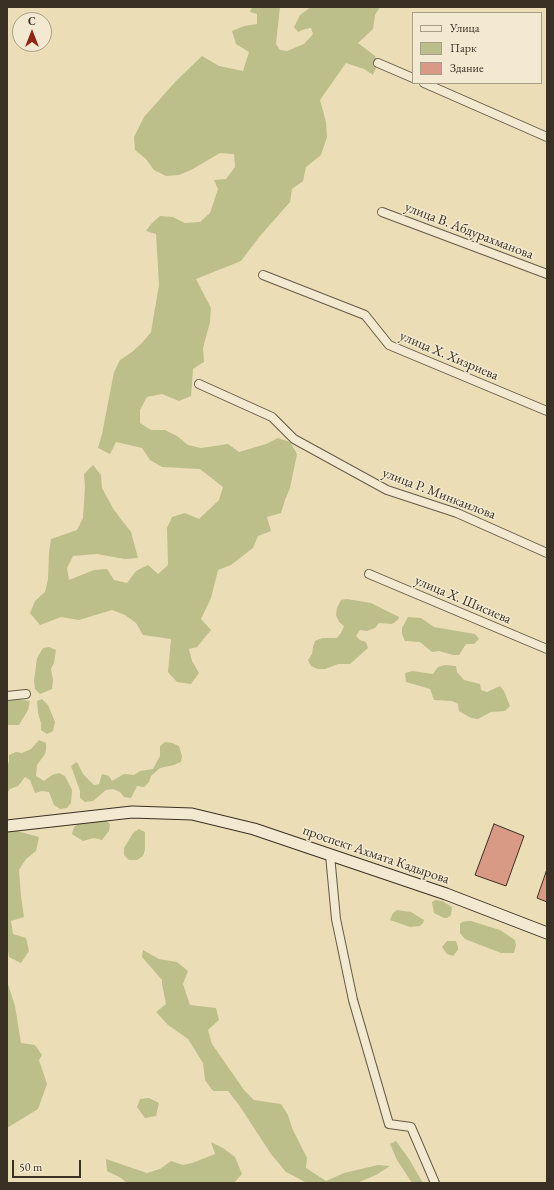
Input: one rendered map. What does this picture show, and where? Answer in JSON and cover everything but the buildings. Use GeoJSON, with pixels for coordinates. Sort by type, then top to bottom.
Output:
{"type":"FeatureCollection","features":[{"type":"Feature","properties":{"kind":"street"},"geometry":{"type":"LineString","coordinates":[[378,63],[412,78]]}},
{"type":"Feature","properties":{"kind":"street"},"geometry":{"type":"LineString","coordinates":[[426,84],[547,137]]}},
{"type":"Feature","properties":{"kind":"street","name":"улица В. Абдурахманова"},"geometry":{"type":"LineString","coordinates":[[382,212],[547,274]]}},
{"type":"Feature","properties":{"kind":"street","name":"улица Х. Хизриева"},"geometry":{"type":"LineString","coordinates":[[263,274],[365,315],[389,344],[547,411]]}},
{"type":"Feature","properties":{"kind":"street","name":"улица Р. Минкаилова"},"geometry":{"type":"LineString","coordinates":[[199,384],[272,417],[294,439],[387,490],[457,513],[547,553]]}},
{"type":"Feature","properties":{"kind":"street","name":"улица Х. Шисиева"},"geometry":{"type":"LineString","coordinates":[[368,574],[547,649]]}},
{"type":"Feature","properties":{"kind":"street"},"geometry":{"type":"LineString","coordinates":[[7,696],[26,694]]}},
{"type":"Feature","properties":{"kind":"street","name":"проспект Ахмата Кадырова"},"geometry":{"type":"LineString","coordinates":[[7,826],[132,812],[192,814],[254,829],[446,894],[547,933]]}},
{"type":"Feature","properties":{"kind":"street"},"geometry":{"type":"LineString","coordinates":[[330,855],[336,919],[353,1000],[389,1124],[411,1127],[435,1183]]}},
{"type":"Feature","properties":{"kind":"green space"},"geometry":{"type":"Polygon","coordinates":[[[252,7],[280,7],[276,44],[280,50],[287,51],[304,44],[313,34],[311,28],[298,32],[294,27],[300,15],[311,7],[380,7],[375,15],[373,29],[358,43],[375,56],[378,63],[373,75],[364,69],[346,63],[320,100],[326,122],[327,137],[321,155],[306,167],[303,181],[292,189],[290,202],[260,236],[241,261],[196,279],[211,308],[210,322],[203,348],[204,362],[193,369],[191,396],[179,401],[162,394],[147,397],[140,410],[140,423],[151,430],[165,430],[177,436],[188,445],[201,448],[228,444],[239,452],[266,444],[278,438],[290,442],[297,454],[290,488],[281,513],[267,517],[271,531],[258,536],[253,548],[231,565],[218,570],[211,598],[201,619],[211,630],[197,647],[189,649],[192,661],[199,673],[191,684],[177,682],[168,672],[171,639],[143,635],[136,623],[125,615],[112,610],[79,620],[61,617],[40,625],[30,613],[35,601],[45,592],[48,579],[51,539],[77,530],[83,518],[85,487],[84,474],[93,465],[101,475],[102,488],[114,510],[131,532],[138,558],[125,559],[97,554],[73,556],[67,568],[69,580],[94,570],[107,569],[114,580],[127,583],[136,571],[148,565],[158,574],[168,565],[167,528],[172,517],[185,513],[199,519],[219,500],[223,487],[200,469],[162,467],[150,460],[142,448],[116,442],[110,454],[98,448],[114,372],[120,360],[142,343],[151,332],[159,285],[156,234],[146,231],[160,216],[173,217],[185,223],[200,222],[210,213],[218,189],[214,180],[226,179],[235,167],[234,154],[220,153],[191,170],[179,175],[166,176],[154,170],[146,159],[135,150],[134,137],[144,117],[176,81],[202,56],[219,66],[243,71],[249,52],[236,44],[232,31],[244,26],[257,24],[257,14],[250,12],[252,7]]]}},
{"type":"Feature","properties":{"kind":"green space"},"geometry":{"type":"Polygon","coordinates":[[[347,599],[371,603],[399,617],[398,620],[392,624],[379,623],[375,628],[367,631],[360,630],[356,636],[360,640],[366,642],[368,648],[350,664],[338,664],[325,669],[318,669],[311,666],[308,660],[312,654],[315,641],[322,638],[337,638],[341,633],[344,626],[339,622],[336,615],[337,608],[341,600],[347,599]]]}},
{"type":"Feature","properties":{"kind":"green space"},"geometry":{"type":"Polygon","coordinates":[[[408,617],[421,618],[434,627],[475,634],[479,639],[474,644],[466,644],[459,655],[439,651],[432,652],[420,642],[405,641],[402,634],[402,628],[408,617]]]}},
{"type":"Feature","properties":{"kind":"green space"},"geometry":{"type":"Polygon","coordinates":[[[49,647],[56,650],[54,663],[51,669],[53,680],[52,689],[40,694],[35,689],[34,681],[37,658],[43,648],[49,647]]]}},
{"type":"Feature","properties":{"kind":"green space"},"geometry":{"type":"Polygon","coordinates":[[[445,665],[456,666],[457,672],[464,680],[480,684],[481,690],[487,692],[500,686],[504,691],[510,706],[505,711],[491,712],[478,719],[471,718],[459,711],[458,704],[452,701],[434,700],[430,689],[406,682],[405,673],[412,671],[433,674],[438,667],[445,665]]]}},
{"type":"Feature","properties":{"kind":"green space"},"geometry":{"type":"Polygon","coordinates":[[[14,699],[30,701],[28,710],[19,725],[7,725],[7,700],[14,699]]]}},
{"type":"Feature","properties":{"kind":"green space"},"geometry":{"type":"Polygon","coordinates":[[[42,699],[48,705],[55,722],[53,731],[47,734],[41,730],[41,723],[38,713],[37,701],[42,699]]]}},
{"type":"Feature","properties":{"kind":"green space"},"geometry":{"type":"Polygon","coordinates":[[[39,740],[46,743],[46,750],[45,754],[37,765],[36,776],[44,781],[52,775],[59,773],[65,776],[72,790],[71,803],[67,808],[60,809],[54,805],[49,792],[42,791],[35,793],[30,780],[25,777],[18,786],[10,789],[7,793],[7,766],[9,762],[9,755],[16,752],[22,753],[31,749],[39,740]]]}},
{"type":"Feature","properties":{"kind":"green space"},"geometry":{"type":"Polygon","coordinates":[[[165,742],[179,746],[182,756],[181,762],[160,768],[151,776],[149,782],[144,787],[137,786],[131,798],[124,797],[120,792],[113,789],[106,790],[93,801],[85,802],[80,798],[80,791],[71,766],[77,762],[83,774],[94,785],[99,784],[102,774],[109,776],[112,781],[124,774],[134,775],[140,771],[153,769],[160,756],[160,746],[165,742]]]}},
{"type":"Feature","properties":{"kind":"green space"},"geometry":{"type":"Polygon","coordinates":[[[105,819],[110,824],[109,831],[102,840],[94,838],[83,841],[72,834],[74,827],[79,823],[105,819]]]}},
{"type":"Feature","properties":{"kind":"green space"},"geometry":{"type":"Polygon","coordinates":[[[139,829],[145,832],[145,850],[143,856],[137,860],[129,860],[124,855],[124,848],[133,833],[139,829]]]}},
{"type":"Feature","properties":{"kind":"green space"},"geometry":{"type":"Polygon","coordinates":[[[17,831],[39,837],[36,851],[26,859],[19,870],[24,917],[11,921],[13,934],[26,938],[29,951],[21,963],[9,957],[7,944],[7,832],[17,831]]]}},
{"type":"Feature","properties":{"kind":"green space"},"geometry":{"type":"Polygon","coordinates":[[[435,900],[442,901],[452,907],[451,915],[444,918],[434,913],[432,902],[435,900]]]}},
{"type":"Feature","properties":{"kind":"green space"},"geometry":{"type":"Polygon","coordinates":[[[397,910],[411,912],[424,920],[423,923],[420,926],[410,927],[390,920],[393,913],[397,910]]]}},
{"type":"Feature","properties":{"kind":"green space"},"geometry":{"type":"Polygon","coordinates":[[[467,921],[500,930],[515,940],[516,945],[514,953],[501,953],[465,939],[460,933],[460,924],[467,921]]]}},
{"type":"Feature","properties":{"kind":"green space"},"geometry":{"type":"Polygon","coordinates":[[[447,941],[456,941],[458,950],[453,956],[447,954],[442,947],[447,941]]]}},
{"type":"Feature","properties":{"kind":"green space"},"geometry":{"type":"Polygon","coordinates":[[[143,950],[159,959],[177,962],[188,971],[183,984],[190,1005],[216,1008],[219,1020],[208,1030],[212,1044],[244,1090],[254,1100],[281,1104],[288,1115],[292,1128],[307,1158],[306,1168],[326,1181],[344,1173],[378,1165],[390,1166],[376,1175],[357,1183],[307,1183],[286,1172],[271,1154],[228,1091],[213,1091],[205,1080],[203,1063],[188,1039],[168,1025],[156,1012],[166,1004],[162,980],[142,957],[143,950]]]}},
{"type":"Feature","properties":{"kind":"green space"},"geometry":{"type":"Polygon","coordinates":[[[7,981],[15,1006],[21,1043],[35,1045],[42,1055],[39,1060],[47,1084],[38,1109],[7,1128],[7,981]]]}},
{"type":"Feature","properties":{"kind":"green space"},"geometry":{"type":"Polygon","coordinates":[[[149,1098],[159,1103],[156,1116],[145,1118],[137,1107],[140,1099],[149,1098]]]}},
{"type":"Feature","properties":{"kind":"green space"},"geometry":{"type":"Polygon","coordinates":[[[396,1141],[409,1159],[423,1183],[412,1183],[397,1160],[390,1144],[396,1141]]]}},
{"type":"Feature","properties":{"kind":"green space"},"geometry":{"type":"Polygon","coordinates":[[[211,1142],[223,1148],[235,1157],[242,1174],[234,1183],[127,1183],[121,1178],[107,1171],[106,1159],[147,1173],[160,1169],[171,1161],[183,1165],[192,1163],[215,1154],[211,1142]]]}}]}
